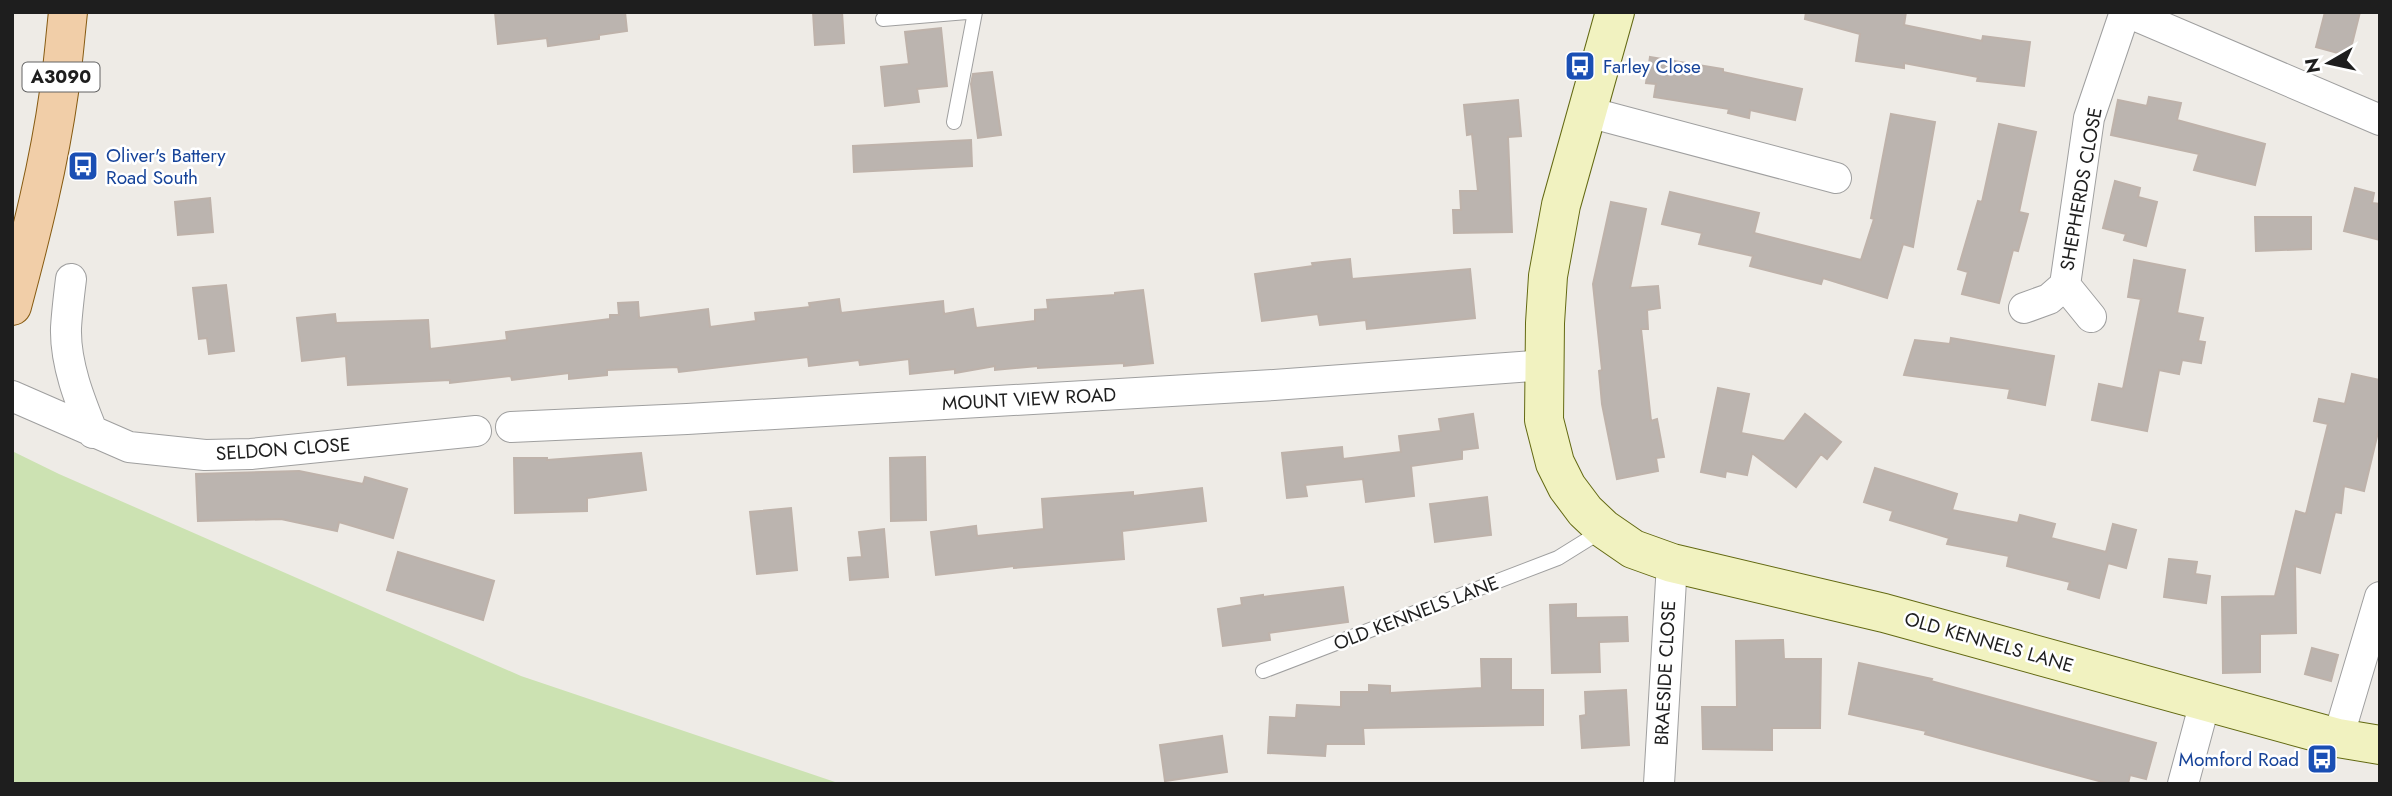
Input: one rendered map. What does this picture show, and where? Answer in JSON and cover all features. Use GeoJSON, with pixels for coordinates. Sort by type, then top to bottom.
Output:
{"type":"FeatureCollection","features":[{"type":"Feature","properties":{"kind":"main road","name":"A3090"},"geometry":{"type":"LineString","coordinates":[[12,306],[21,223],[50,141],[60,91],[68,12]]}},
{"type":"Feature","properties":{"kind":"street","name":"OLD KENNELS LANE"},"geometry":{"type":"LineString","coordinates":[[1615,12],[1561,205],[1548,275],[1545,323],[1544,419],[1555,463],[1567,487],[1585,511],[1604,529],[1633,549],[1672,563],[1884,613],[2338,738],[2380,745]]}},
{"type":"Feature","properties":{"kind":"street"},"geometry":{"type":"LineString","coordinates":[[2126,12],[2380,120]]}},
{"type":"Feature","properties":{"kind":"street","name":"SHEPHERDS CLOSE"},"geometry":{"type":"LineString","coordinates":[[2024,308],[2049,299],[2065,285],[2089,118],[2126,12]]}},
{"type":"Feature","properties":{"kind":"street"},"geometry":{"type":"LineString","coordinates":[[1588,112],[1836,178]]}},
{"type":"Feature","properties":{"kind":"street"},"geometry":{"type":"LineString","coordinates":[[71,279],[66,330],[70,365],[79,400],[93,433]]}},
{"type":"Feature","properties":{"kind":"street","name":"SHEPHERDS CLOSE"},"geometry":{"type":"LineString","coordinates":[[2065,285],[2091,317]]}},
{"type":"Feature","properties":{"kind":"street","name":"MOUNT VIEW ROAD"},"geometry":{"type":"LineString","coordinates":[[512,427],[701,419],[1274,385],[1546,365]]}},
{"type":"Feature","properties":{"kind":"street","name":"SELDON CLOSE"},"geometry":{"type":"LineString","coordinates":[[12,396],[129,447],[205,455],[251,454],[476,431]]}},
{"type":"Feature","properties":{"kind":"street","name":"BRAESIDE CLOSE"},"geometry":{"type":"LineString","coordinates":[[1659,784],[1672,563]]}},
{"type":"Feature","properties":{"kind":"street"},"geometry":{"type":"LineString","coordinates":[[2338,738],[2380,597]]}},
{"type":"Feature","properties":{"kind":"street"},"geometry":{"type":"LineString","coordinates":[[2183,784],[2205,702]]}},
{"type":"Feature","properties":{"kind":"lane"},"geometry":{"type":"LineString","coordinates":[[883,19],[967,12]]}},
{"type":"Feature","properties":{"kind":"lane"},"geometry":{"type":"LineString","coordinates":[[954,122],[975,12]]}},
{"type":"Feature","properties":{"kind":"lane","name":"OLD KENNELS LANE"},"geometry":{"type":"LineString","coordinates":[[1263,671],[1558,558],[1604,529]]}},
{"type":"Feature","properties":{"kind":"green space"},"geometry":{"type":"Polygon","coordinates":[[[12,451],[521,676],[841,784],[12,784],[12,451]]]}},
{"type":"Feature","properties":{"kind":"building"},"geometry":{"type":"Polygon","coordinates":[[[495,12],[625,12],[627,31],[599,35],[599,39],[548,46],[547,38],[498,44],[495,12]]]}},
{"type":"Feature","properties":{"kind":"building"},"geometry":{"type":"Polygon","coordinates":[[[813,12],[842,12],[844,43],[815,45],[813,12]]]}},
{"type":"Feature","properties":{"kind":"building"},"geometry":{"type":"Polygon","coordinates":[[[1806,12],[1906,12],[1904,25],[1982,41],[1983,36],[2030,42],[2024,86],[1977,81],[1978,77],[1904,63],[1904,68],[1856,61],[1860,34],[1805,19],[1806,12]]]}},
{"type":"Feature","properties":{"kind":"building"},"geometry":{"type":"Polygon","coordinates":[[[2325,12],[2360,12],[2349,56],[2316,47],[2325,12]]]}},
{"type":"Feature","properties":{"kind":"building"},"geometry":{"type":"Polygon","coordinates":[[[941,28],[947,86],[917,89],[919,102],[885,106],[881,67],[909,64],[905,32],[941,28]]]}},
{"type":"Feature","properties":{"kind":"building"},"geometry":{"type":"Polygon","coordinates":[[[1650,57],[1723,69],[1723,72],[1802,89],[1795,120],[1750,110],[1749,118],[1728,113],[1729,109],[1654,97],[1656,84],[1646,83],[1650,57]]]}},
{"type":"Feature","properties":{"kind":"building"},"geometry":{"type":"Polygon","coordinates":[[[992,72],[1001,135],[978,138],[971,84],[973,74],[992,72]]]}},
{"type":"Feature","properties":{"kind":"building"},"geometry":{"type":"Polygon","coordinates":[[[2149,97],[2181,103],[2177,120],[2265,144],[2255,185],[2194,170],[2199,154],[2111,135],[2118,100],[2147,106],[2149,97]]]}},
{"type":"Feature","properties":{"kind":"building"},"geometry":{"type":"Polygon","coordinates":[[[1518,100],[1521,136],[1508,137],[1512,232],[1454,233],[1453,210],[1461,210],[1460,191],[1478,191],[1472,134],[1467,135],[1464,105],[1518,100]]]}},
{"type":"Feature","properties":{"kind":"building"},"geometry":{"type":"Polygon","coordinates":[[[1891,114],[1935,122],[1913,247],[1903,244],[1887,298],[1823,278],[1821,284],[1750,266],[1753,256],[1699,244],[1702,233],[1662,224],[1670,192],[1759,213],[1754,233],[1861,260],[1874,219],[1871,218],[1891,114]]]}},
{"type":"Feature","properties":{"kind":"building"},"geometry":{"type":"Polygon","coordinates":[[[1999,124],[2036,132],[2019,212],[2028,214],[2018,251],[2013,250],[1999,303],[1962,294],[1968,272],[1958,269],[1978,201],[1982,202],[1999,124]]]}},
{"type":"Feature","properties":{"kind":"building"},"geometry":{"type":"Polygon","coordinates":[[[971,140],[972,166],[854,172],[853,146],[971,140]]]}},
{"type":"Feature","properties":{"kind":"building"},"geometry":{"type":"Polygon","coordinates":[[[2115,181],[2140,188],[2138,197],[2157,202],[2146,246],[2124,240],[2126,234],[2103,228],[2115,181]]]}},
{"type":"Feature","properties":{"kind":"building"},"geometry":{"type":"Polygon","coordinates":[[[2355,188],[2374,193],[2372,203],[2380,204],[2380,240],[2344,231],[2355,188]]]}},
{"type":"Feature","properties":{"kind":"building"},"geometry":{"type":"Polygon","coordinates":[[[210,198],[213,232],[178,235],[175,202],[210,198]]]}},
{"type":"Feature","properties":{"kind":"building"},"geometry":{"type":"Polygon","coordinates":[[[1611,202],[1646,209],[1630,288],[1658,286],[1660,308],[1647,310],[1648,329],[1641,329],[1651,421],[1657,419],[1664,457],[1656,458],[1658,471],[1617,479],[1602,404],[1599,371],[1602,370],[1593,284],[1611,202]]]}},
{"type":"Feature","properties":{"kind":"building"},"geometry":{"type":"Polygon","coordinates":[[[2255,217],[2311,217],[2311,249],[2256,251],[2255,217]]]}},
{"type":"Feature","properties":{"kind":"building"},"geometry":{"type":"Polygon","coordinates":[[[1350,259],[1352,279],[1470,269],[1475,318],[1367,329],[1366,320],[1320,325],[1318,314],[1262,321],[1255,274],[1350,259]]]}},
{"type":"Feature","properties":{"kind":"building"},"geometry":{"type":"Polygon","coordinates":[[[2134,260],[2185,270],[2177,313],[2203,318],[2198,341],[2205,342],[2201,363],[2182,360],[2179,374],[2159,370],[2147,431],[2092,420],[2099,384],[2123,389],[2141,299],[2128,297],[2134,260]]]}},
{"type":"Feature","properties":{"kind":"building"},"geometry":{"type":"Polygon","coordinates":[[[226,285],[234,351],[209,354],[207,338],[199,339],[193,288],[226,285]]]}},
{"type":"Feature","properties":{"kind":"building"},"geometry":{"type":"Polygon","coordinates":[[[1143,290],[1153,363],[995,370],[995,366],[955,373],[955,369],[910,374],[909,359],[860,365],[859,360],[809,366],[808,357],[679,372],[678,367],[607,370],[607,375],[569,379],[569,373],[512,380],[511,376],[450,383],[450,380],[348,385],[346,356],[302,361],[297,318],[335,314],[336,323],[428,320],[430,349],[507,340],[506,332],[610,319],[610,315],[619,315],[618,303],[638,302],[639,318],[708,309],[710,327],[756,321],[755,313],[810,307],[809,303],[839,299],[841,313],[943,301],[944,314],[973,309],[976,328],[1035,321],[1035,310],[1048,309],[1047,300],[1143,290]]]}},
{"type":"Feature","properties":{"kind":"building"},"geometry":{"type":"Polygon","coordinates":[[[1951,338],[2054,356],[2045,405],[2008,398],[2010,389],[1904,375],[1915,340],[1950,344],[1951,338]]]}},
{"type":"Feature","properties":{"kind":"building"},"geometry":{"type":"Polygon","coordinates":[[[2352,374],[2380,380],[2380,424],[2364,491],[2344,486],[2341,513],[2335,512],[2320,573],[2295,566],[2296,633],[2260,634],[2260,672],[2223,673],[2222,597],[2275,596],[2296,511],[2306,514],[2328,424],[2314,421],[2319,399],[2345,404],[2352,374]]]}},
{"type":"Feature","properties":{"kind":"building"},"geometry":{"type":"Polygon","coordinates":[[[1718,388],[1749,394],[1741,433],[1784,441],[1805,414],[1841,442],[1827,459],[1821,454],[1796,487],[1752,453],[1747,475],[1726,471],[1725,477],[1701,472],[1718,388]]]}},
{"type":"Feature","properties":{"kind":"building"},"geometry":{"type":"Polygon","coordinates":[[[1473,414],[1478,448],[1462,450],[1462,459],[1411,466],[1414,496],[1366,502],[1363,479],[1305,485],[1307,496],[1287,498],[1282,453],[1342,447],[1343,459],[1401,452],[1399,436],[1441,431],[1439,419],[1473,414]]]}},
{"type":"Feature","properties":{"kind":"building"},"geometry":{"type":"Polygon","coordinates":[[[641,453],[646,490],[587,498],[587,511],[515,513],[514,458],[547,460],[641,453]]]}},
{"type":"Feature","properties":{"kind":"building"},"geometry":{"type":"Polygon","coordinates":[[[925,457],[926,520],[891,521],[890,458],[925,457]]]}},
{"type":"Feature","properties":{"kind":"building"},"geometry":{"type":"Polygon","coordinates":[[[1875,468],[1957,494],[1952,510],[2018,523],[2020,515],[2055,524],[2051,538],[2106,552],[2113,524],[2136,530],[2126,568],[2108,563],[2099,598],[2068,589],[2070,582],[2007,566],[2009,556],[1947,544],[1949,538],[1890,520],[1893,511],[1864,502],[1875,468]]]}},
{"type":"Feature","properties":{"kind":"building"},"geometry":{"type":"Polygon","coordinates":[[[299,471],[363,484],[365,477],[407,489],[393,538],[339,522],[337,531],[281,519],[198,521],[196,474],[299,471]]]}},
{"type":"Feature","properties":{"kind":"building"},"geometry":{"type":"Polygon","coordinates":[[[1202,488],[1206,521],[1122,531],[1124,559],[1014,566],[936,575],[931,532],[976,526],[977,536],[1044,529],[1042,499],[1133,492],[1133,496],[1202,488]]]}},
{"type":"Feature","properties":{"kind":"building"},"geometry":{"type":"Polygon","coordinates":[[[1487,497],[1491,535],[1435,542],[1430,504],[1487,497]]]}},
{"type":"Feature","properties":{"kind":"building"},"geometry":{"type":"Polygon","coordinates":[[[791,508],[797,570],[757,574],[750,512],[791,508]]]}},
{"type":"Feature","properties":{"kind":"building"},"geometry":{"type":"Polygon","coordinates":[[[884,529],[888,577],[850,580],[848,558],[862,557],[859,532],[884,529]]]}},
{"type":"Feature","properties":{"kind":"building"},"geometry":{"type":"Polygon","coordinates":[[[398,552],[494,581],[483,620],[387,590],[398,552]]]}},
{"type":"Feature","properties":{"kind":"building"},"geometry":{"type":"Polygon","coordinates":[[[2169,559],[2197,562],[2195,574],[2210,576],[2206,603],[2164,597],[2169,559]]]}},
{"type":"Feature","properties":{"kind":"building"},"geometry":{"type":"Polygon","coordinates":[[[1343,587],[1348,622],[1269,633],[1270,640],[1223,646],[1218,609],[1242,605],[1241,598],[1343,587]]]}},
{"type":"Feature","properties":{"kind":"building"},"geometry":{"type":"Polygon","coordinates":[[[1576,604],[1576,618],[1627,617],[1628,641],[1599,642],[1600,672],[1552,673],[1550,605],[1576,604]]]}},
{"type":"Feature","properties":{"kind":"building"},"geometry":{"type":"Polygon","coordinates":[[[1783,640],[1784,659],[1821,659],[1820,728],[1772,728],[1772,750],[1703,749],[1702,707],[1737,707],[1736,641],[1783,640]]]}},
{"type":"Feature","properties":{"kind":"building"},"geometry":{"type":"Polygon","coordinates":[[[2312,648],[2338,655],[2331,681],[2305,674],[2312,648]]]}},
{"type":"Feature","properties":{"kind":"building"},"geometry":{"type":"Polygon","coordinates":[[[1481,659],[1511,659],[1511,690],[1543,690],[1543,725],[1363,728],[1364,744],[1326,744],[1325,756],[1268,753],[1270,717],[1296,718],[1297,705],[1341,707],[1341,692],[1369,692],[1369,685],[1390,686],[1390,693],[1482,688],[1481,659]]]}},
{"type":"Feature","properties":{"kind":"building"},"geometry":{"type":"Polygon","coordinates":[[[1859,663],[1932,679],[1931,681],[2156,743],[2146,779],[2130,775],[2128,784],[2110,784],[1925,734],[1926,731],[1849,714],[1859,663]]]}},
{"type":"Feature","properties":{"kind":"building"},"geometry":{"type":"Polygon","coordinates":[[[1626,690],[1629,745],[1582,748],[1580,716],[1586,715],[1585,692],[1626,690]]]}},
{"type":"Feature","properties":{"kind":"building"},"geometry":{"type":"Polygon","coordinates":[[[1222,736],[1227,772],[1165,781],[1160,745],[1222,736]]]}},
{"type":"Feature","properties":{"kind":"place","name":"Farley Close"},"geometry":{"type":"Point","coordinates":[1580,66]}},
{"type":"Feature","properties":{"kind":"place","name":"Oliver's Battery Road South"},"geometry":{"type":"Point","coordinates":[83,166]}},
{"type":"Feature","properties":{"kind":"place","name":"Momford Road"},"geometry":{"type":"Point","coordinates":[2322,759]}}]}
